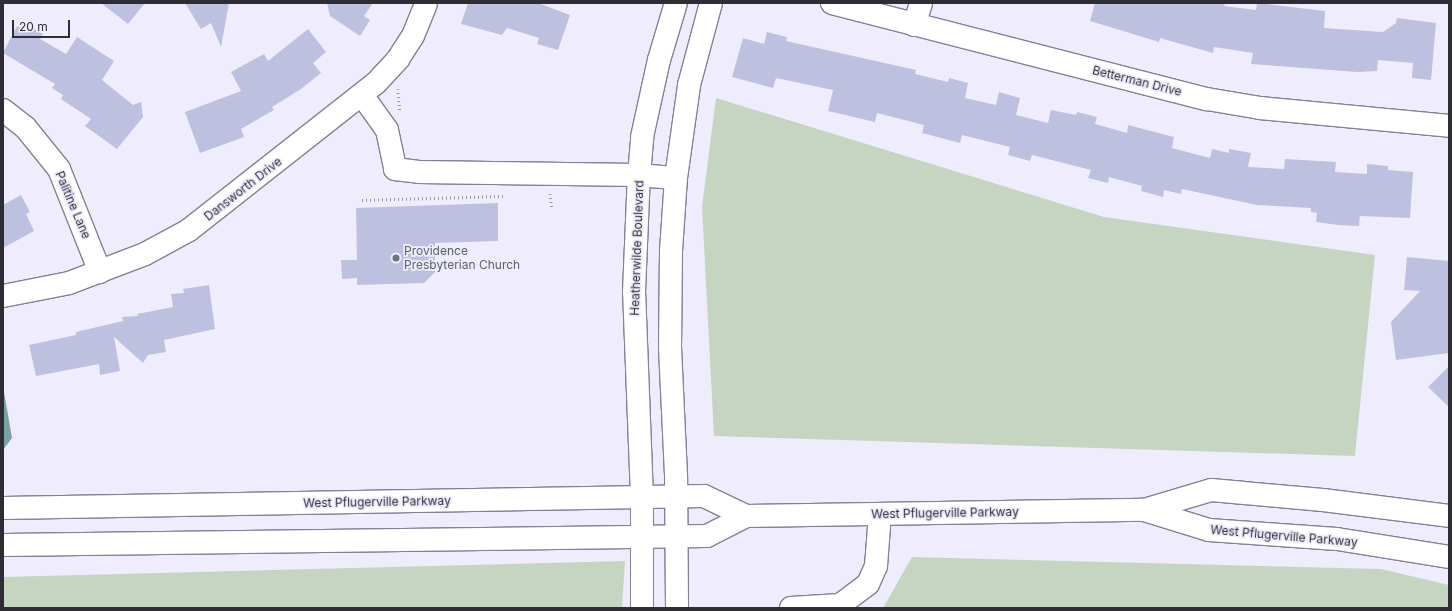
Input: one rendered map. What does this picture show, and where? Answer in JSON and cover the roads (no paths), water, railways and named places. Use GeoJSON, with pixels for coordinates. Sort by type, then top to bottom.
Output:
{"type":"FeatureCollection","features":[{"type":"Feature","properties":{"kind":"main road","name":"Dansworth Drive"},"geometry":{"type":"LineString","coordinates":[[3,296],[69,283],[100,272],[145,254],[189,230],[362,95],[398,59],[413,36],[426,3]]}},
{"type":"Feature","properties":{"kind":"main road","name":"Heatherwilde Boulevard"},"geometry":{"type":"LineString","coordinates":[[642,608],[642,498],[634,292],[639,175],[642,138],[659,60],[676,3]]}},
{"type":"Feature","properties":{"kind":"main road"},"geometry":{"type":"LineString","coordinates":[[677,608],[676,496],[670,347],[671,251],[676,178],[689,85],[711,3]]}},
{"type":"Feature","properties":{"kind":"main road","name":"Betterman Drive"},"geometry":{"type":"LineString","coordinates":[[832,3],[1207,99],[1260,108],[1449,126]]}},
{"type":"Feature","properties":{"kind":"main road"},"geometry":{"type":"LineString","coordinates":[[914,25],[921,3]]}},
{"type":"Feature","properties":{"kind":"main road"},"geometry":{"type":"LineString","coordinates":[[362,95],[387,130],[395,169],[419,172],[639,175],[676,178]]}},
{"type":"Feature","properties":{"kind":"main road","name":"Palitine Lane"},"geometry":{"type":"LineString","coordinates":[[3,110],[25,127],[59,169],[100,272]]}},
{"type":"Feature","properties":{"kind":"main road","name":"West Pflugerville Parkway"},"geometry":{"type":"LineString","coordinates":[[3,545],[707,536],[746,516],[1144,510],[1211,490],[1323,500],[1449,516]]}},
{"type":"Feature","properties":{"kind":"main road","name":"West Pflugerville Parkway"},"geometry":{"type":"LineString","coordinates":[[3,508],[704,496],[746,516]]}},
{"type":"Feature","properties":{"kind":"main road","name":"West Pflugerville Parkway"},"geometry":{"type":"LineString","coordinates":[[1144,510],[1209,530],[1337,539],[1449,557]]}},
{"type":"Feature","properties":{"kind":"main road"},"geometry":{"type":"LineString","coordinates":[[791,608],[840,607],[868,584],[874,572],[880,514]]}},
{"type":"Feature","properties":{"kind":"place","name":"Providence Presbyterian Church"},"geometry":{"type":"Point","coordinates":[396,258]}}]}
